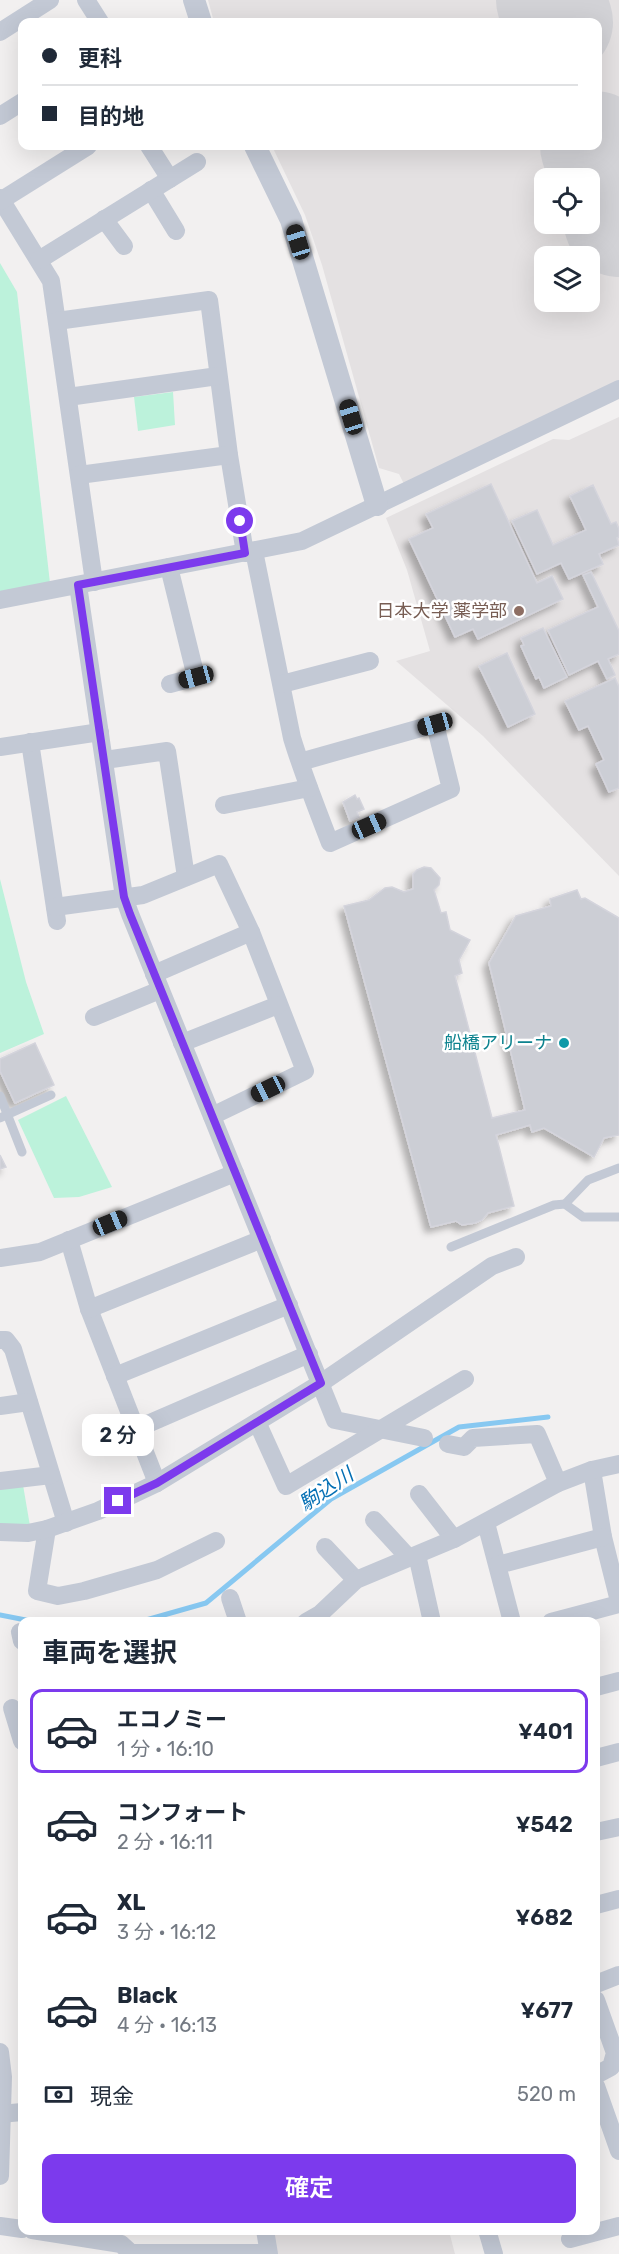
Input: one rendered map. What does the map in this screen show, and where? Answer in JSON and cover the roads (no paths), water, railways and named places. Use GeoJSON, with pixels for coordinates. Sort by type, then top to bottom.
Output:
{"type":"FeatureCollection","features":[{"type":"Feature","properties":{"kind":"street"},"geometry":{"type":"LineString","coordinates":[[22,18],[50,0]]}},
{"type":"Feature","properties":{"kind":"street"},"geometry":{"type":"LineString","coordinates":[[86,0],[97,18]]}},
{"type":"Feature","properties":{"kind":"street"},"geometry":{"type":"LineString","coordinates":[[194,0],[200,18]]}},
{"type":"Feature","properties":{"kind":"street"},"geometry":{"type":"LineString","coordinates":[[0,32],[18,20]]}},
{"type":"Feature","properties":{"kind":"street"},"geometry":{"type":"LineString","coordinates":[[0,116],[18,105]]}},
{"type":"Feature","properties":{"kind":"street"},"geometry":{"type":"LineString","coordinates":[[81,150],[0,200],[51,281],[79,475],[86,584],[100,732],[124,897],[335,1420],[424,1438]]}},
{"type":"Feature","properties":{"kind":"street"},"geometry":{"type":"LineString","coordinates":[[152,150],[170,179]]}},
{"type":"Feature","properties":{"kind":"street"},"geometry":{"type":"LineString","coordinates":[[257,150],[291,220],[377,505]]}},
{"type":"Feature","properties":{"kind":"street"},"geometry":{"type":"LineString","coordinates":[[39,261],[197,162]]}},
{"type":"Feature","properties":{"kind":"street"},"geometry":{"type":"LineString","coordinates":[[151,190],[176,231]]}},
{"type":"Feature","properties":{"kind":"street"},"geometry":{"type":"LineString","coordinates":[[104,219],[124,246]]}},
{"type":"Feature","properties":{"kind":"street"},"geometry":{"type":"LineString","coordinates":[[57,321],[209,300],[229,455],[249,552],[282,684],[292,738],[300,762],[309,788],[330,843],[451,789],[435,724],[300,762]]}},
{"type":"Feature","properties":{"kind":"street"},"geometry":{"type":"LineString","coordinates":[[68,397],[218,376]]}},
{"type":"Feature","properties":{"kind":"street"},"geometry":{"type":"LineString","coordinates":[[0,600],[302,541],[619,389]]}},
{"type":"Feature","properties":{"kind":"street"},"geometry":{"type":"LineString","coordinates":[[79,475],[229,455]]}},
{"type":"Feature","properties":{"kind":"street"},"geometry":{"type":"LineString","coordinates":[[169,567],[196,677],[170,684]]}},
{"type":"Feature","properties":{"kind":"street"},"geometry":{"type":"LineString","coordinates":[[282,684],[370,661]]}},
{"type":"Feature","properties":{"kind":"street"},"geometry":{"type":"LineString","coordinates":[[0,747],[100,732]]}},
{"type":"Feature","properties":{"kind":"street"},"geometry":{"type":"LineString","coordinates":[[30,742],[56,914],[124,897],[143,895],[219,864],[251,932],[305,1071],[212,1116]]}},
{"type":"Feature","properties":{"kind":"street"},"geometry":{"type":"LineString","coordinates":[[105,759],[167,751],[186,877]]}},
{"type":"Feature","properties":{"kind":"street"},"geometry":{"type":"LineString","coordinates":[[224,805],[309,788]]}},
{"type":"Feature","properties":{"kind":"street"},"geometry":{"type":"LineString","coordinates":[[94,1017],[251,932]]}},
{"type":"Feature","properties":{"kind":"street"},"geometry":{"type":"LineString","coordinates":[[182,1043],[278,1005]]}},
{"type":"Feature","properties":{"kind":"street"},"geometry":{"type":"LineString","coordinates":[[0,1258],[40,1252],[235,1173]]}},
{"type":"Feature","properties":{"kind":"street"},"geometry":{"type":"LineString","coordinates":[[89,1309],[262,1239]]}},
{"type":"Feature","properties":{"kind":"street"},"geometry":{"type":"LineString","coordinates":[[69,1240],[89,1309],[157,1483]]}},
{"type":"Feature","properties":{"kind":"street"},"geometry":{"type":"LineString","coordinates":[[0,1532],[28,1533],[47,1529],[98,1511],[157,1483],[321,1383],[492,1266],[516,1257]]}},
{"type":"Feature","properties":{"kind":"street"},"geometry":{"type":"LineString","coordinates":[[115,1376],[289,1305]]}},
{"type":"Feature","properties":{"kind":"street"},"geometry":{"type":"LineString","coordinates":[[0,1340],[6,1340],[12,1349],[66,1523]]}},
{"type":"Feature","properties":{"kind":"street"},"geometry":{"type":"LineString","coordinates":[[136,1429],[309,1354]]}},
{"type":"Feature","properties":{"kind":"street"},"geometry":{"type":"LineString","coordinates":[[257,1422],[286,1486],[465,1378]]}},
{"type":"Feature","properties":{"kind":"street"},"geometry":{"type":"LineString","coordinates":[[0,1406],[29,1402]]}},
{"type":"Feature","properties":{"kind":"street"},"geometry":{"type":"LineString","coordinates":[[448,1444],[464,1447],[473,1438],[537,1434],[558,1483]]}},
{"type":"Feature","properties":{"kind":"street"},"geometry":{"type":"LineString","coordinates":[[315,1617],[356,1580],[454,1539],[558,1483],[592,1470],[619,1464]]}},
{"type":"Feature","properties":{"kind":"street"},"geometry":{"type":"LineString","coordinates":[[568,1617],[619,1602],[603,1537],[592,1470]]}},
{"type":"Feature","properties":{"kind":"street"},"geometry":{"type":"LineString","coordinates":[[0,1481],[51,1475]]}},
{"type":"Feature","properties":{"kind":"street"},"geometry":{"type":"LineString","coordinates":[[419,1494],[454,1539]]}},
{"type":"Feature","properties":{"kind":"street"},"geometry":{"type":"LineString","coordinates":[[374,1520],[413,1556],[431,1617]]}},
{"type":"Feature","properties":{"kind":"street"},"geometry":{"type":"LineString","coordinates":[[486,1523],[511,1617]]}},
{"type":"Feature","properties":{"kind":"street"},"geometry":{"type":"LineString","coordinates":[[47,1529],[37,1591],[58,1596],[157,1570],[217,1541]]}},
{"type":"Feature","properties":{"kind":"street"},"geometry":{"type":"LineString","coordinates":[[498,1565],[603,1537]]}},
{"type":"Feature","properties":{"kind":"street"},"geometry":{"type":"LineString","coordinates":[[325,1547],[356,1580]]}},
{"type":"Feature","properties":{"kind":"street"},"geometry":{"type":"LineString","coordinates":[[230,1598],[236,1617]]}},
{"type":"Feature","properties":{"kind":"street"},"geometry":{"type":"LineString","coordinates":[[600,1686],[619,1680]]}},
{"type":"Feature","properties":{"kind":"street"},"geometry":{"type":"LineString","coordinates":[[12,1708],[18,1728]]}},
{"type":"Feature","properties":{"kind":"street"},"geometry":{"type":"LineString","coordinates":[[600,1757],[619,1752]]}},
{"type":"Feature","properties":{"kind":"street"},"geometry":{"type":"LineString","coordinates":[[600,1831],[619,1827]]}},
{"type":"Feature","properties":{"kind":"street"},"geometry":{"type":"LineString","coordinates":[[600,1904],[619,1899]]}},
{"type":"Feature","properties":{"kind":"street"},"geometry":{"type":"LineString","coordinates":[[600,1982],[619,1975]]}},
{"type":"Feature","properties":{"kind":"street"},"geometry":{"type":"LineString","coordinates":[[600,2011],[615,2053],[611,2067],[600,2073]]}},
{"type":"Feature","properties":{"kind":"street"},"geometry":{"type":"LineString","coordinates":[[0,2052],[3,2077],[0,2176]]}},
{"type":"Feature","properties":{"kind":"street"},"geometry":{"type":"LineString","coordinates":[[600,2097],[619,2151]]}},
{"type":"Feature","properties":{"kind":"street"},"geometry":{"type":"LineString","coordinates":[[1,2114],[18,2112]]}},
{"type":"Feature","properties":{"kind":"street"},"geometry":{"type":"LineString","coordinates":[[0,2226],[18,2228]]}},
{"type":"Feature","properties":{"kind":"street"},"geometry":{"type":"LineString","coordinates":[[600,2232],[619,2226]]}},
{"type":"Feature","properties":{"kind":"street"},"geometry":{"type":"LineString","coordinates":[[79,2235],[126,2251],[269,2253],[266,2235]]}},
{"type":"Feature","properties":{"kind":"street"},"geometry":{"type":"LineString","coordinates":[[488,2235],[494,2254]]}},
{"type":"Feature","properties":{"kind":"street"},"geometry":{"type":"LineString","coordinates":[[571,2241],[590,2235]]}},
{"type":"Feature","properties":{"kind":"lane"},"geometry":{"type":"LineString","coordinates":[[4,1116],[51,1095]]}},
{"type":"Feature","properties":{"kind":"lane"},"geometry":{"type":"LineString","coordinates":[[0,1096],[4,1116],[22,1152]]}},
{"type":"Feature","properties":{"kind":"lane"},"geometry":{"type":"LineString","coordinates":[[451,1247],[554,1205],[565,1204],[588,1180],[619,1168]]}},
{"type":"Feature","properties":{"kind":"lane"},"geometry":{"type":"LineString","coordinates":[[565,1204],[583,1217],[619,1216]]}},
{"type":"Feature","properties":{"kind":"waterway","name":"駒込川"},"geometry":{"type":"LineString","coordinates":[[157,1617],[206,1603],[331,1499],[459,1427],[548,1417]]}},
{"type":"Feature","properties":{"kind":"waterway","name":"駒込川"},"geometry":{"type":"LineString","coordinates":[[0,1615],[18,1618]]}},
{"type":"Feature","properties":{"kind":"place","name":"日本大学 薬学部"},"geometry":{"type":"Point","coordinates":[519,611]}},
{"type":"Feature","properties":{"kind":"place","name":"船橋アリーナ"},"geometry":{"type":"Point","coordinates":[564,1043]}}]}
